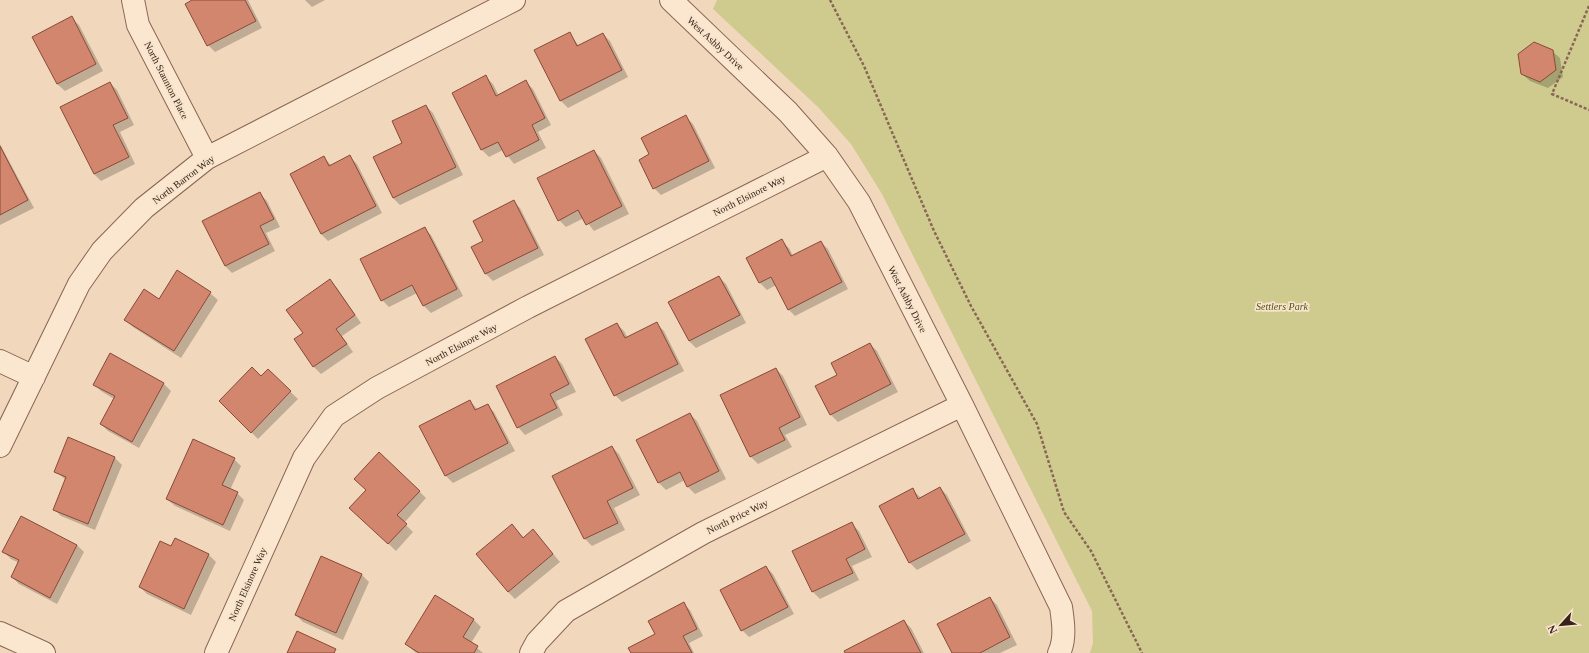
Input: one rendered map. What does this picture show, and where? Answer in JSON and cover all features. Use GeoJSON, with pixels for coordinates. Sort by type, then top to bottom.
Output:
{"type":"FeatureCollection","features":[{"type":"Feature","properties":{"kind":"street","name":"North Staunton Place"},"geometry":{"type":"LineString","coordinates":[[133,0],[138,25],[207,158]]}},
{"type":"Feature","properties":{"kind":"street","name":"North Barron Way"},"geometry":{"type":"LineString","coordinates":[[0,446],[57,326],[79,284],[102,251],[144,208],[207,158],[514,0]]}},
{"type":"Feature","properties":{"kind":"street","name":"West Ashby Drive"},"geometry":{"type":"LineString","coordinates":[[671,0],[788,112],[827,156],[859,202],[962,405],[1061,607],[1063,628],[1060,651]]}},
{"type":"Feature","properties":{"kind":"street","name":"North Elsinore Way"},"geometry":{"type":"LineString","coordinates":[[216,653],[304,458],[334,416],[377,388],[528,307],[827,156]]}},
{"type":"Feature","properties":{"kind":"street"},"geometry":{"type":"LineString","coordinates":[[0,361],[34,377]]}},
{"type":"Feature","properties":{"kind":"street","name":"North Price Way"},"geometry":{"type":"LineString","coordinates":[[531,653],[537,642],[566,611],[702,533],[962,405]]}},
{"type":"Feature","properties":{"kind":"street"},"geometry":{"type":"LineString","coordinates":[[0,633],[44,653]]}},
{"type":"Feature","properties":{"kind":"path"},"geometry":{"type":"LineString","coordinates":[[830,0],[864,66],[934,231],[971,306],[1037,424],[1064,512],[1091,551],[1142,653]]}},
{"type":"Feature","properties":{"kind":"path"},"geometry":{"type":"LineString","coordinates":[[1589,6],[1552,94],[1589,110]]}},
{"type":"Feature","properties":{"kind":"green space","name":"Settlers Park"},"geometry":{"type":"Polygon","coordinates":[[[717,0],[1589,0],[1589,653],[1090,653],[1093,643],[1092,611],[882,194],[851,144],[818,107],[713,9],[717,0]]]}},
{"type":"Feature","properties":{"kind":"building"},"geometry":{"type":"Polygon","coordinates":[[[192,0],[245,0],[256,21],[207,46],[185,4],[192,0]]]}},
{"type":"Feature","properties":{"kind":"building"},"geometry":{"type":"Polygon","coordinates":[[[72,16],[96,64],[57,84],[32,37],[72,16]]]}},
{"type":"Feature","properties":{"kind":"building"},"geometry":{"type":"Polygon","coordinates":[[[570,32],[577,46],[603,33],[622,70],[560,101],[534,50],[570,32]]]}},
{"type":"Feature","properties":{"kind":"building"},"geometry":{"type":"Polygon","coordinates":[[[1534,42],[1553,50],[1556,70],[1540,82],[1521,74],[1518,54],[1534,42]]]}},
{"type":"Feature","properties":{"kind":"building"},"geometry":{"type":"Polygon","coordinates":[[[486,75],[496,96],[526,80],[545,118],[532,125],[539,140],[506,157],[498,142],[481,150],[452,93],[486,75]]]}},
{"type":"Feature","properties":{"kind":"building"},"geometry":{"type":"Polygon","coordinates":[[[110,82],[128,118],[113,125],[129,157],[94,174],[60,107],[110,82]]]}},
{"type":"Feature","properties":{"kind":"building"},"geometry":{"type":"Polygon","coordinates":[[[426,105],[456,167],[393,198],[373,157],[402,143],[392,121],[426,105]]]}},
{"type":"Feature","properties":{"kind":"building"},"geometry":{"type":"Polygon","coordinates":[[[686,115],[709,161],[653,189],[639,160],[649,154],[641,138],[686,115]]]}},
{"type":"Feature","properties":{"kind":"building"},"geometry":{"type":"Polygon","coordinates":[[[0,146],[28,200],[0,215],[0,146]]]}},
{"type":"Feature","properties":{"kind":"building"},"geometry":{"type":"Polygon","coordinates":[[[594,150],[622,206],[586,225],[578,210],[558,221],[537,178],[594,150]]]}},
{"type":"Feature","properties":{"kind":"building"},"geometry":{"type":"Polygon","coordinates":[[[350,155],[376,206],[321,234],[290,174],[324,156],[329,166],[350,155]]]}},
{"type":"Feature","properties":{"kind":"building"},"geometry":{"type":"Polygon","coordinates":[[[260,192],[274,219],[260,226],[269,244],[225,266],[202,221],[260,192]]]}},
{"type":"Feature","properties":{"kind":"building"},"geometry":{"type":"Polygon","coordinates":[[[514,200],[538,248],[485,274],[471,247],[483,241],[473,221],[514,200]]]}},
{"type":"Feature","properties":{"kind":"building"},"geometry":{"type":"Polygon","coordinates":[[[425,227],[457,289],[423,306],[412,285],[381,301],[360,259],[425,227]]]}},
{"type":"Feature","properties":{"kind":"building"},"geometry":{"type":"Polygon","coordinates":[[[782,239],[791,256],[821,241],[842,282],[788,310],[771,277],[759,283],[746,258],[782,239]]]}},
{"type":"Feature","properties":{"kind":"building"},"geometry":{"type":"Polygon","coordinates":[[[177,270],[211,292],[174,351],[124,320],[144,289],[159,299],[177,270]]]}},
{"type":"Feature","properties":{"kind":"building"},"geometry":{"type":"Polygon","coordinates":[[[719,276],[740,315],[689,341],[668,302],[719,276]]]}},
{"type":"Feature","properties":{"kind":"building"},"geometry":{"type":"Polygon","coordinates":[[[330,279],[355,315],[336,329],[347,344],[313,367],[294,339],[303,333],[286,310],[330,279]]]}},
{"type":"Feature","properties":{"kind":"building"},"geometry":{"type":"Polygon","coordinates":[[[657,322],[678,364],[614,396],[585,339],[617,323],[625,338],[657,322]]]}},
{"type":"Feature","properties":{"kind":"building"},"geometry":{"type":"Polygon","coordinates":[[[870,343],[891,384],[830,415],[815,386],[837,375],[831,363],[870,343]]]}},
{"type":"Feature","properties":{"kind":"building"},"geometry":{"type":"Polygon","coordinates":[[[110,353],[164,383],[132,442],[100,424],[115,396],[93,385],[110,353]]]}},
{"type":"Feature","properties":{"kind":"building"},"geometry":{"type":"Polygon","coordinates":[[[555,356],[569,384],[550,394],[557,408],[517,428],[496,386],[555,356]]]}},
{"type":"Feature","properties":{"kind":"building"},"geometry":{"type":"Polygon","coordinates":[[[252,367],[261,376],[268,369],[291,391],[251,433],[219,401],[252,367]]]}},
{"type":"Feature","properties":{"kind":"building"},"geometry":{"type":"Polygon","coordinates":[[[776,368],[800,417],[779,428],[785,440],[750,457],[720,395],[776,368]]]}},
{"type":"Feature","properties":{"kind":"building"},"geometry":{"type":"Polygon","coordinates":[[[470,400],[475,410],[488,404],[508,443],[445,476],[419,426],[470,400]]]}},
{"type":"Feature","properties":{"kind":"building"},"geometry":{"type":"Polygon","coordinates":[[[690,413],[719,471],[687,487],[680,472],[658,483],[636,440],[690,413]]]}},
{"type":"Feature","properties":{"kind":"building"},"geometry":{"type":"Polygon","coordinates":[[[68,437],[115,457],[88,524],[53,510],[66,477],[54,472],[68,437]]]}},
{"type":"Feature","properties":{"kind":"building"},"geometry":{"type":"Polygon","coordinates":[[[193,439],[235,458],[222,485],[238,492],[223,525],[166,499],[193,439]]]}},
{"type":"Feature","properties":{"kind":"building"},"geometry":{"type":"Polygon","coordinates":[[[612,446],[633,488],[607,501],[618,523],[584,539],[552,476],[612,446]]]}},
{"type":"Feature","properties":{"kind":"building"},"geometry":{"type":"Polygon","coordinates":[[[379,452],[420,491],[397,515],[407,524],[388,544],[349,508],[366,490],[354,479],[379,452]]]}},
{"type":"Feature","properties":{"kind":"building"},"geometry":{"type":"Polygon","coordinates":[[[940,487],[965,534],[909,563],[879,506],[913,488],[918,499],[940,487]]]}},
{"type":"Feature","properties":{"kind":"building"},"geometry":{"type":"Polygon","coordinates":[[[21,516],[77,545],[50,598],[11,577],[19,560],[2,552],[21,516]]]}},
{"type":"Feature","properties":{"kind":"building"},"geometry":{"type":"Polygon","coordinates":[[[852,522],[865,549],[846,559],[853,573],[812,592],[792,551],[852,522]]]}},
{"type":"Feature","properties":{"kind":"building"},"geometry":{"type":"Polygon","coordinates":[[[512,524],[523,538],[533,529],[553,554],[508,592],[476,554],[512,524]]]}},
{"type":"Feature","properties":{"kind":"building"},"geometry":{"type":"Polygon","coordinates":[[[175,538],[209,554],[184,609],[139,587],[160,541],[171,546],[175,538]]]}},
{"type":"Feature","properties":{"kind":"building"},"geometry":{"type":"Polygon","coordinates":[[[321,556],[362,574],[336,633],[295,615],[321,556]]]}},
{"type":"Feature","properties":{"kind":"building"},"geometry":{"type":"Polygon","coordinates":[[[766,566],[788,607],[741,631],[720,590],[766,566]]]}},
{"type":"Feature","properties":{"kind":"building"},"geometry":{"type":"Polygon","coordinates":[[[435,595],[474,619],[463,637],[478,646],[474,653],[419,653],[405,644],[435,595]]]}},
{"type":"Feature","properties":{"kind":"building"},"geometry":{"type":"Polygon","coordinates":[[[990,597],[1010,637],[980,653],[952,653],[937,624],[990,597]]]}},
{"type":"Feature","properties":{"kind":"building"},"geometry":{"type":"Polygon","coordinates":[[[684,602],[697,629],[683,636],[692,653],[631,653],[628,648],[655,634],[648,621],[684,602]]]}},
{"type":"Feature","properties":{"kind":"building"},"geometry":{"type":"Polygon","coordinates":[[[904,620],[921,653],[845,653],[844,651],[904,620]]]}},
{"type":"Feature","properties":{"kind":"building"},"geometry":{"type":"Polygon","coordinates":[[[297,631],[336,649],[334,653],[287,653],[297,631]]]}}]}
